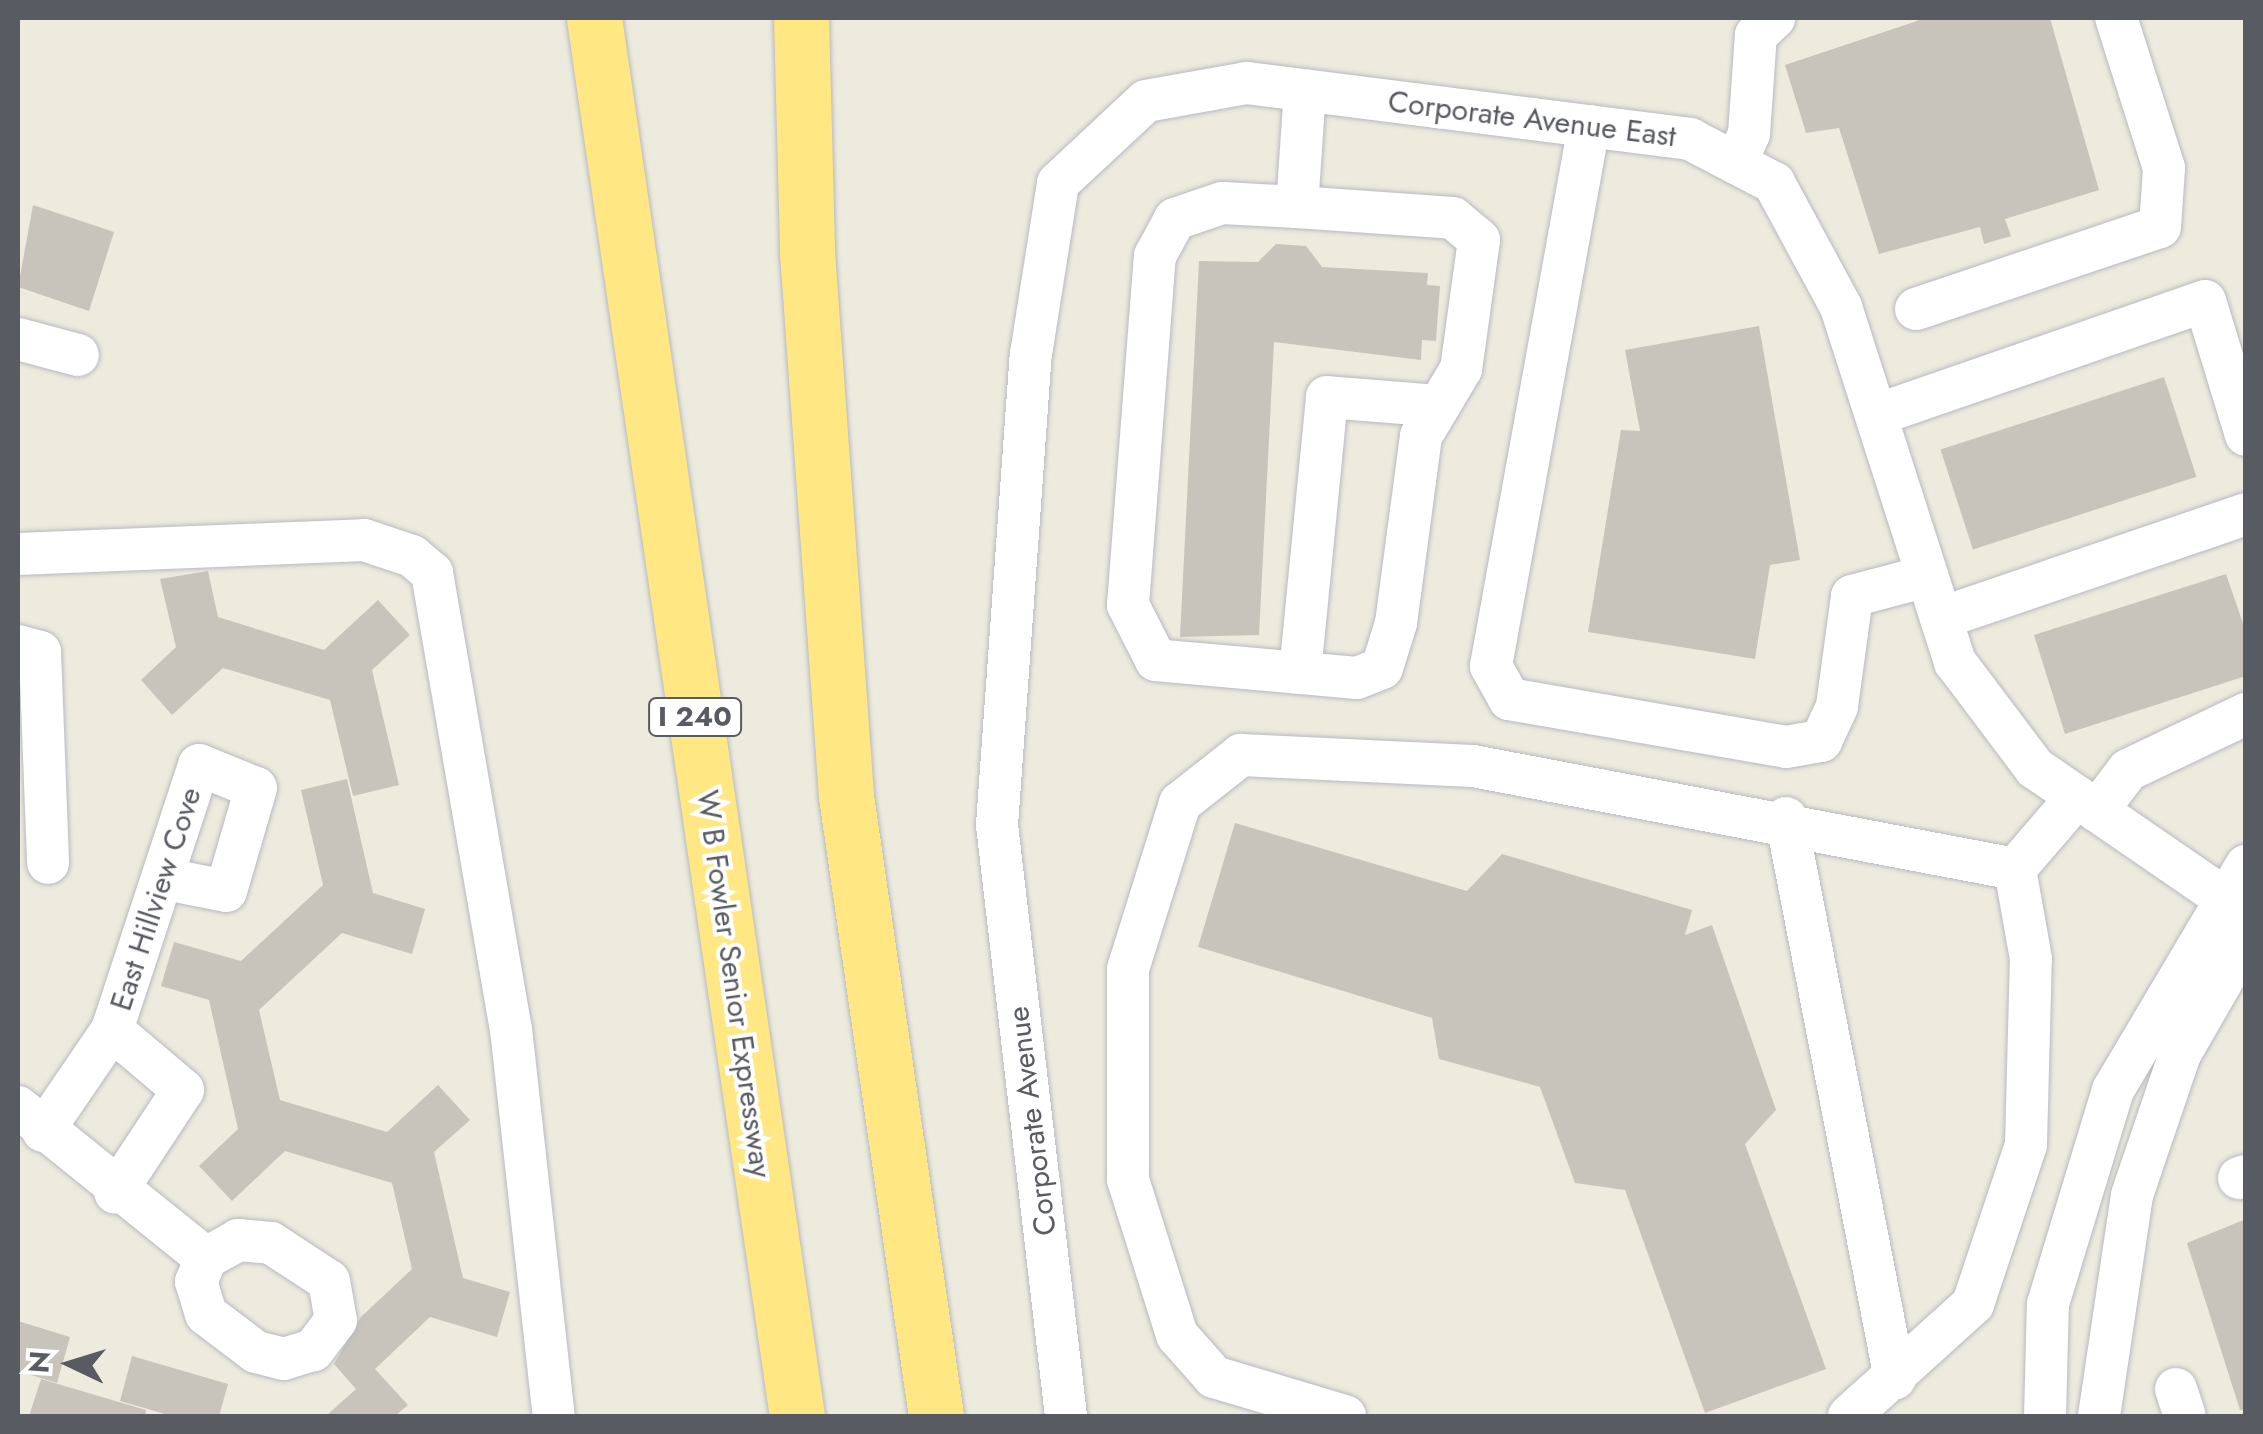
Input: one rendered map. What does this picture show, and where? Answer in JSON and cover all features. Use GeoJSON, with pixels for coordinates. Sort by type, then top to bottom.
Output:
{"type":"FeatureCollection","features":[{"type":"Feature","properties":{"kind":"highway","name":"W B Fowler Senior Expressway"},"geometry":{"type":"LineString","coordinates":[[594,18],[797,1416]]}},
{"type":"Feature","properties":{"kind":"highway"},"geometry":{"type":"LineString","coordinates":[[801,18],[807,252],[846,796],[936,1416]]}},
{"type":"Feature","properties":{"kind":"highway"},"geometry":{"type":"LineString","coordinates":[[807,252],[825,18]]}},
{"type":"Feature","properties":{"kind":"street"},"geometry":{"type":"LineString","coordinates":[[1736,163],[1749,134],[1756,35],[1774,18]]}},
{"type":"Feature","properties":{"kind":"street"},"geometry":{"type":"LineString","coordinates":[[1916,308],[2160,226],[2164,168],[2116,18]]}},
{"type":"Feature","properties":{"kind":"street","name":"Corporate Avenue East"},"geometry":{"type":"LineString","coordinates":[[998,826],[1031,354],[1058,183],[1146,101],[1247,83],[1690,139],[1774,183],[1841,307],[1955,662],[2035,768],[2087,804],[2238,892]]}},
{"type":"Feature","properties":{"kind":"street"},"geometry":{"type":"LineString","coordinates":[[1297,207],[1306,90]]}},
{"type":"Feature","properties":{"kind":"street"},"geometry":{"type":"LineString","coordinates":[[1588,126],[1491,666],[1509,699],[1786,747],[1821,742],[1837,706],[1852,596],[1927,576]]}},
{"type":"Feature","properties":{"kind":"street"},"geometry":{"type":"LineString","coordinates":[[1222,204],[1453,218],[1479,240],[1461,369],[1439,406],[1421,436],[1382,668],[1357,678],[1156,660],[1128,606],[1155,256],[1175,219],[1222,204]]}},
{"type":"Feature","properties":{"kind":"street"},"geometry":{"type":"LineString","coordinates":[[1876,415],[2205,301],[2246,435]]}},
{"type":"Feature","properties":{"kind":"street"},"geometry":{"type":"LineString","coordinates":[[18,338],[78,356]]}},
{"type":"Feature","properties":{"kind":"street"},"geometry":{"type":"LineString","coordinates":[[1300,673],[1326,397],[1439,406]]}},
{"type":"Feature","properties":{"kind":"street"},"geometry":{"type":"LineString","coordinates":[[1941,618],[2246,514]]}},
{"type":"Feature","properties":{"kind":"street"},"geometry":{"type":"LineString","coordinates":[[18,554],[364,540],[412,556],[432,573],[511,1029],[554,1416]]}},
{"type":"Feature","properties":{"kind":"street"},"geometry":{"type":"LineString","coordinates":[[18,646],[40,652],[48,862]]}},
{"type":"Feature","properties":{"kind":"street"},"geometry":{"type":"LineString","coordinates":[[2015,868],[2128,770],[2246,714]]}},
{"type":"Feature","properties":{"kind":"street"},"geometry":{"type":"LineString","coordinates":[[1345,1416],[1214,1377],[1177,1335],[1128,1180],[1128,970],[1180,803],[1241,754],[1472,766],[1786,818],[2015,868]]}},
{"type":"Feature","properties":{"kind":"street","name":"East Hillview Cove"},"geometry":{"type":"LineString","coordinates":[[30,1119],[112,1030],[166,879],[200,765],[256,788],[235,879],[212,892],[166,879]]}},
{"type":"Feature","properties":{"kind":"street"},"geometry":{"type":"LineString","coordinates":[[1786,818],[1895,1379]]}},
{"type":"Feature","properties":{"kind":"street","name":"Corporate Avenue"},"geometry":{"type":"LineString","coordinates":[[998,826],[1066,1416]]}},
{"type":"Feature","properties":{"kind":"street"},"geometry":{"type":"LineString","coordinates":[[1849,1416],[1895,1379],[1973,1304],[2026,1145],[2031,959],[2015,868]]}},
{"type":"Feature","properties":{"kind":"street"},"geometry":{"type":"LineString","coordinates":[[2045,1416],[2048,1304],[2113,1090],[2238,892]]}},
{"type":"Feature","properties":{"kind":"street"},"geometry":{"type":"LineString","coordinates":[[2099,1416],[2132,1195],[2180,1054],[2246,939]]}},
{"type":"Feature","properties":{"kind":"street"},"geometry":{"type":"LineString","coordinates":[[112,1030],[183,1090],[115,1193]]}},
{"type":"Feature","properties":{"kind":"street"},"geometry":{"type":"LineString","coordinates":[[30,1119],[115,1193],[206,1258]]}},
{"type":"Feature","properties":{"kind":"building"},"geometry":{"type":"Polygon","coordinates":[[[1926,18],[2050,18],[2099,190],[2005,219],[2011,236],[1984,244],[1980,227],[1879,254],[1839,128],[1806,133],[1785,65],[1926,18]]]}},
{"type":"Feature","properties":{"kind":"building"},"geometry":{"type":"Polygon","coordinates":[[[33,205],[114,232],[89,311],[18,287],[33,205]]]}},
{"type":"Feature","properties":{"kind":"building"},"geometry":{"type":"Polygon","coordinates":[[[1276,244],[1306,246],[1322,267],[1428,273],[1427,285],[1440,286],[1436,341],[1422,340],[1421,360],[1274,342],[1259,635],[1180,637],[1199,261],[1258,262],[1276,244]]]}},
{"type":"Feature","properties":{"kind":"building"},"geometry":{"type":"Polygon","coordinates":[[[1759,326],[1800,560],[1770,565],[1755,659],[1588,632],[1621,430],[1640,431],[1625,350],[1759,326]]]}},
{"type":"Feature","properties":{"kind":"building"},"geometry":{"type":"Polygon","coordinates":[[[2164,377],[2196,477],[1973,549],[1941,450],[2164,377]]]}},
{"type":"Feature","properties":{"kind":"building"},"geometry":{"type":"Polygon","coordinates":[[[208,571],[218,617],[324,650],[378,600],[410,635],[372,670],[399,785],[353,796],[330,700],[223,668],[172,715],[141,680],[176,647],[160,579],[208,571]]]}},
{"type":"Feature","properties":{"kind":"building"},"geometry":{"type":"Polygon","coordinates":[[[2226,574],[2246,632],[2246,676],[2065,734],[2034,635],[2226,574]]]}},
{"type":"Feature","properties":{"kind":"building"},"geometry":{"type":"Polygon","coordinates":[[[347,779],[373,893],[425,909],[412,954],[342,933],[259,1010],[280,1100],[387,1132],[438,1085],[470,1120],[434,1152],[463,1278],[510,1292],[497,1337],[430,1317],[375,1369],[408,1405],[395,1416],[326,1416],[356,1389],[334,1364],[361,1317],[412,1269],[392,1183],[285,1151],[232,1201],[199,1166],[238,1129],[209,1000],[161,986],[174,942],[241,961],[323,885],[301,790],[347,779]]]}},
{"type":"Feature","properties":{"kind":"building"},"geometry":{"type":"Polygon","coordinates":[[[1235,823],[1467,891],[1502,854],[1692,910],[1685,935],[1712,925],[1776,1110],[1745,1144],[1826,1369],[1705,1413],[1625,1190],[1575,1183],[1540,1087],[1439,1059],[1432,1018],[1198,947],[1235,823]]]}},
{"type":"Feature","properties":{"kind":"building"},"geometry":{"type":"Polygon","coordinates":[[[2246,1219],[2246,1409],[2240,1410],[2187,1243],[2246,1219]]]}},
{"type":"Feature","properties":{"kind":"building"},"geometry":{"type":"Polygon","coordinates":[[[18,1321],[70,1337],[57,1383],[18,1371],[18,1321]]]}},
{"type":"Feature","properties":{"kind":"building"},"geometry":{"type":"Polygon","coordinates":[[[132,1356],[228,1384],[219,1416],[172,1416],[120,1401],[132,1356]]]}},
{"type":"Feature","properties":{"kind":"building"},"geometry":{"type":"Polygon","coordinates":[[[41,1379],[146,1410],[145,1416],[29,1416],[41,1379]]]}}]}
